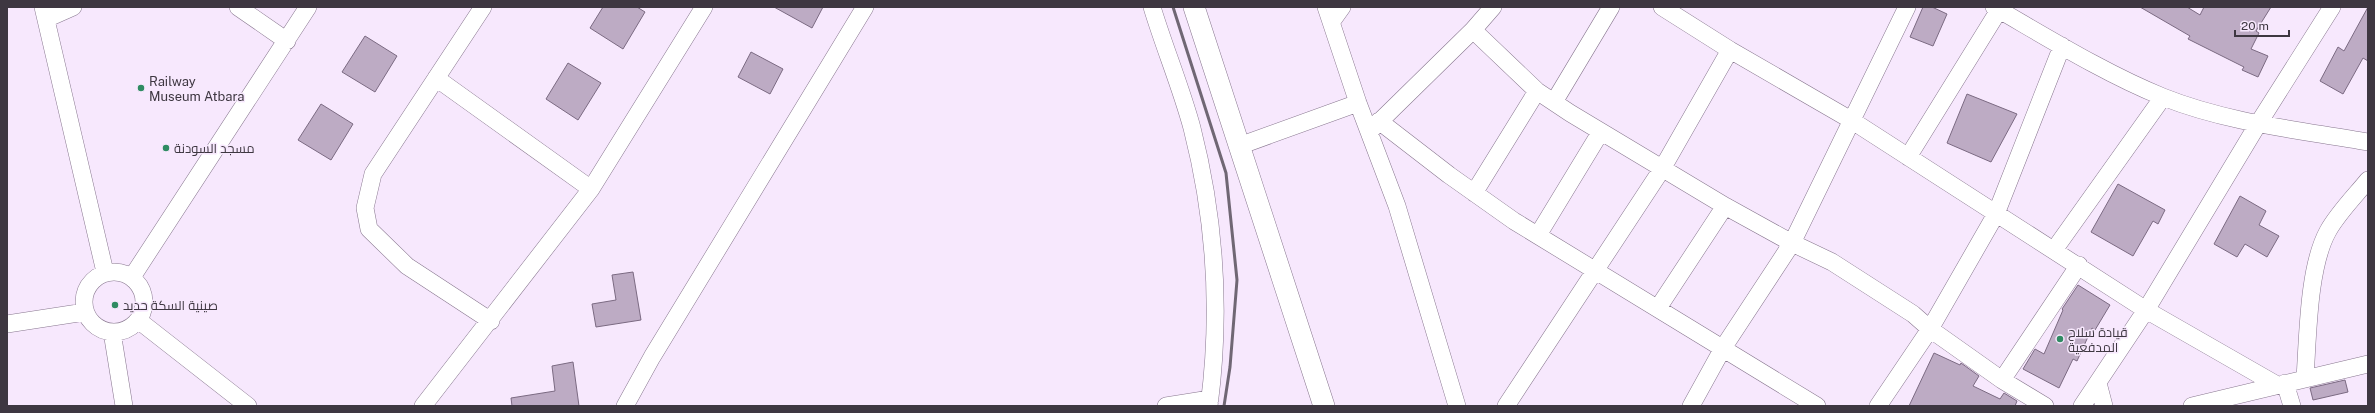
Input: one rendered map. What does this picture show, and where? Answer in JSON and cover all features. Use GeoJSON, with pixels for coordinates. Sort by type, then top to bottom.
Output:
{"type":"FeatureCollection","features":[{"type":"Feature","properties":{"kind":"street"},"geometry":{"type":"LineString","coordinates":[[73,7],[44,13],[105,272]]}},
{"type":"Feature","properties":{"kind":"street"},"geometry":{"type":"LineString","coordinates":[[238,7],[287,41]]}},
{"type":"Feature","properties":{"kind":"street"},"geometry":{"type":"LineString","coordinates":[[132,277],[308,7]]}},
{"type":"Feature","properties":{"kind":"street"},"geometry":{"type":"LineString","coordinates":[[483,7],[373,174],[365,208],[369,229],[407,266],[491,321]]}},
{"type":"Feature","properties":{"kind":"street"},"geometry":{"type":"LineString","coordinates":[[423,406],[491,321],[591,189],[704,7]]}},
{"type":"Feature","properties":{"kind":"street"},"geometry":{"type":"LineString","coordinates":[[625,406],[652,357],[864,7]]}},
{"type":"Feature","properties":{"kind":"street"},"geometry":{"type":"LineString","coordinates":[[1152,7],[1192,128],[1206,199],[1214,272],[1215,339],[1210,402],[1166,406]]}},
{"type":"Feature","properties":{"kind":"street"},"geometry":{"type":"LineString","coordinates":[[1195,7],[1324,406]]}},
{"type":"Feature","properties":{"kind":"street"},"geometry":{"type":"LineString","coordinates":[[1342,7],[1329,14],[1358,103],[1375,126],[1538,235],[1817,406]]}},
{"type":"Feature","properties":{"kind":"street"},"geometry":{"type":"LineString","coordinates":[[1375,126],[1473,30],[1494,7]]}},
{"type":"Feature","properties":{"kind":"street"},"geometry":{"type":"LineString","coordinates":[[1554,102],[1611,7]]}},
{"type":"Feature","properties":{"kind":"street"},"geometry":{"type":"LineString","coordinates":[[1662,7],[1730,50],[1851,120],[1996,214],[2079,265],[2146,310],[2281,384],[2292,406]]}},
{"type":"Feature","properties":{"kind":"street"},"geometry":{"type":"LineString","coordinates":[[1691,406],[1723,348],[1792,244],[1907,7]]}},
{"type":"Feature","properties":{"kind":"street"},"geometry":{"type":"LineString","coordinates":[[2082,406],[2146,310],[2258,124],[2332,7]]}},
{"type":"Feature","properties":{"kind":"street"},"geometry":{"type":"LineString","coordinates":[[1908,157],[1997,8],[2062,46],[2163,97],[2204,110],[2258,124],[2365,137]]}},
{"type":"Feature","properties":{"kind":"street"},"geometry":{"type":"LineString","coordinates":[[1473,30],[1537,91],[1600,134],[1792,244],[1832,262],[1913,314],[1930,329],[2002,380],[2044,406]]}},
{"type":"Feature","properties":{"kind":"street"},"geometry":{"type":"LineString","coordinates":[[1878,406],[1930,329],[1996,214],[2062,46]]}},
{"type":"Feature","properties":{"kind":"street"},"geometry":{"type":"LineString","coordinates":[[1506,406],[1662,169],[1730,50]]}},
{"type":"Feature","properties":{"kind":"street"},"geometry":{"type":"LineString","coordinates":[[436,78],[591,189]]}},
{"type":"Feature","properties":{"kind":"street"},"geometry":{"type":"LineString","coordinates":[[1474,193],[1537,91]]}},
{"type":"Feature","properties":{"kind":"street"},"geometry":{"type":"LineString","coordinates":[[2054,250],[2163,97]]}},
{"type":"Feature","properties":{"kind":"street"},"geometry":{"type":"LineString","coordinates":[[1239,146],[1358,103]]}},
{"type":"Feature","properties":{"kind":"street"},"geometry":{"type":"LineString","coordinates":[[1375,126],[1397,206],[1457,406]]}},
{"type":"Feature","properties":{"kind":"street"},"geometry":{"type":"LineString","coordinates":[[1538,235],[1600,134]]}},
{"type":"Feature","properties":{"kind":"street"},"geometry":{"type":"LineString","coordinates":[[2305,378],[2311,293],[2318,261],[2328,231],[2368,180]]}},
{"type":"Feature","properties":{"kind":"street"},"geometry":{"type":"LineString","coordinates":[[1658,308],[1725,206]]}},
{"type":"Feature","properties":{"kind":"street"},"geometry":{"type":"LineString","coordinates":[[2002,380],[2079,265]]}},
{"type":"Feature","properties":{"kind":"street"},"geometry":{"type":"LineString","coordinates":[[105,272],[119,272],[132,277],[140,286],[144,297],[143,309],[138,320],[127,329],[112,332],[101,329],[91,322],[85,312],[84,300],[85,291],[90,283],[105,272]]}},
{"type":"Feature","properties":{"kind":"street"},"geometry":{"type":"LineString","coordinates":[[7,324],[85,312]]}},
{"type":"Feature","properties":{"kind":"street"},"geometry":{"type":"LineString","coordinates":[[138,320],[248,406]]}},
{"type":"Feature","properties":{"kind":"street"},"geometry":{"type":"LineString","coordinates":[[112,332],[124,406]]}},
{"type":"Feature","properties":{"kind":"street"},"geometry":{"type":"LineString","coordinates":[[2192,406],[2368,364]]}},
{"type":"Feature","properties":{"kind":"street"},"geometry":{"type":"LineString","coordinates":[[2098,383],[2104,406]]}},
{"type":"Feature","properties":{"kind":"building"},"geometry":{"type":"Polygon","coordinates":[[[603,7],[637,7],[645,12],[623,49],[590,28],[603,7]]]}},
{"type":"Feature","properties":{"kind":"building"},"geometry":{"type":"Polygon","coordinates":[[[774,7],[823,7],[812,28],[774,7]]]}},
{"type":"Feature","properties":{"kind":"building"},"geometry":{"type":"Polygon","coordinates":[[[1923,7],[1932,7],[1947,14],[1933,46],[1910,37],[1923,7]]]}},
{"type":"Feature","properties":{"kind":"building"},"geometry":{"type":"Polygon","coordinates":[[[2140,7],[2187,7],[2200,15],[2204,7],[2271,7],[2256,31],[2259,33],[2251,49],[2268,56],[2258,77],[2242,70],[2244,67],[2188,39],[2190,36],[2140,7]]]}},
{"type":"Feature","properties":{"kind":"building"},"geometry":{"type":"Polygon","coordinates":[[[2368,7],[2368,61],[2363,58],[2343,94],[2320,81],[2338,47],[2344,51],[2368,7]]]}},
{"type":"Feature","properties":{"kind":"building"},"geometry":{"type":"Polygon","coordinates":[[[365,36],[397,56],[375,92],[342,72],[365,36]]]}},
{"type":"Feature","properties":{"kind":"building"},"geometry":{"type":"Polygon","coordinates":[[[751,52],[783,69],[770,94],[738,77],[751,52]]]}},
{"type":"Feature","properties":{"kind":"building"},"geometry":{"type":"Polygon","coordinates":[[[568,63],[601,83],[578,120],[546,99],[568,63]]]}},
{"type":"Feature","properties":{"kind":"building"},"geometry":{"type":"Polygon","coordinates":[[[1967,94],[2017,114],[1991,162],[1947,143],[1967,94]]]}},
{"type":"Feature","properties":{"kind":"building"},"geometry":{"type":"Polygon","coordinates":[[[321,104],[353,124],[331,160],[298,140],[321,104]]]}},
{"type":"Feature","properties":{"kind":"building"},"geometry":{"type":"Polygon","coordinates":[[[2118,184],[2165,210],[2158,224],[2153,221],[2133,256],[2091,232],[2118,184]]]}},
{"type":"Feature","properties":{"kind":"building"},"geometry":{"type":"Polygon","coordinates":[[[2240,196],[2266,211],[2259,225],[2279,236],[2267,257],[2245,244],[2237,257],[2214,244],[2240,196]]]}},
{"type":"Feature","properties":{"kind":"building"},"geometry":{"type":"Polygon","coordinates":[[[633,272],[641,320],[596,327],[592,304],[616,300],[612,275],[633,272]]]}},
{"type":"Feature","properties":{"kind":"building"},"geometry":{"type":"Polygon","coordinates":[[[2078,285],[2110,305],[2095,330],[2092,328],[2077,361],[2073,359],[2059,388],[2023,369],[2035,349],[2044,354],[2063,310],[2062,309],[2078,285]]]}},
{"type":"Feature","properties":{"kind":"building"},"geometry":{"type":"Polygon","coordinates":[[[1934,353],[1960,365],[1961,363],[1979,376],[1973,386],[2000,399],[2004,393],[2017,401],[2015,406],[1909,406],[1934,353]]]}},
{"type":"Feature","properties":{"kind":"building"},"geometry":{"type":"Polygon","coordinates":[[[573,362],[579,406],[512,406],[511,398],[555,391],[552,366],[573,362]]]}},
{"type":"Feature","properties":{"kind":"building"},"geometry":{"type":"Polygon","coordinates":[[[2345,380],[2348,392],[2313,400],[2310,388],[2345,380]]]}},
{"type":"Feature","properties":{"kind":"railway"},"geometry":{"type":"LineString","coordinates":[[1173,7],[1226,173],[1237,280],[1230,367],[1224,406]]}},
{"type":"Feature","properties":{"kind":"place","name":"Railway Museum Atbara"},"geometry":{"type":"Point","coordinates":[141,88]}},
{"type":"Feature","properties":{"kind":"place","name":"مسجد السودنة"},"geometry":{"type":"Point","coordinates":[166,148]}},
{"type":"Feature","properties":{"kind":"place","name":"صينية السكة حديد"},"geometry":{"type":"Point","coordinates":[115,305]}},
{"type":"Feature","properties":{"kind":"place","name":"قيادة سلاح المدفعية"},"geometry":{"type":"Point","coordinates":[2060,339]}}]}
